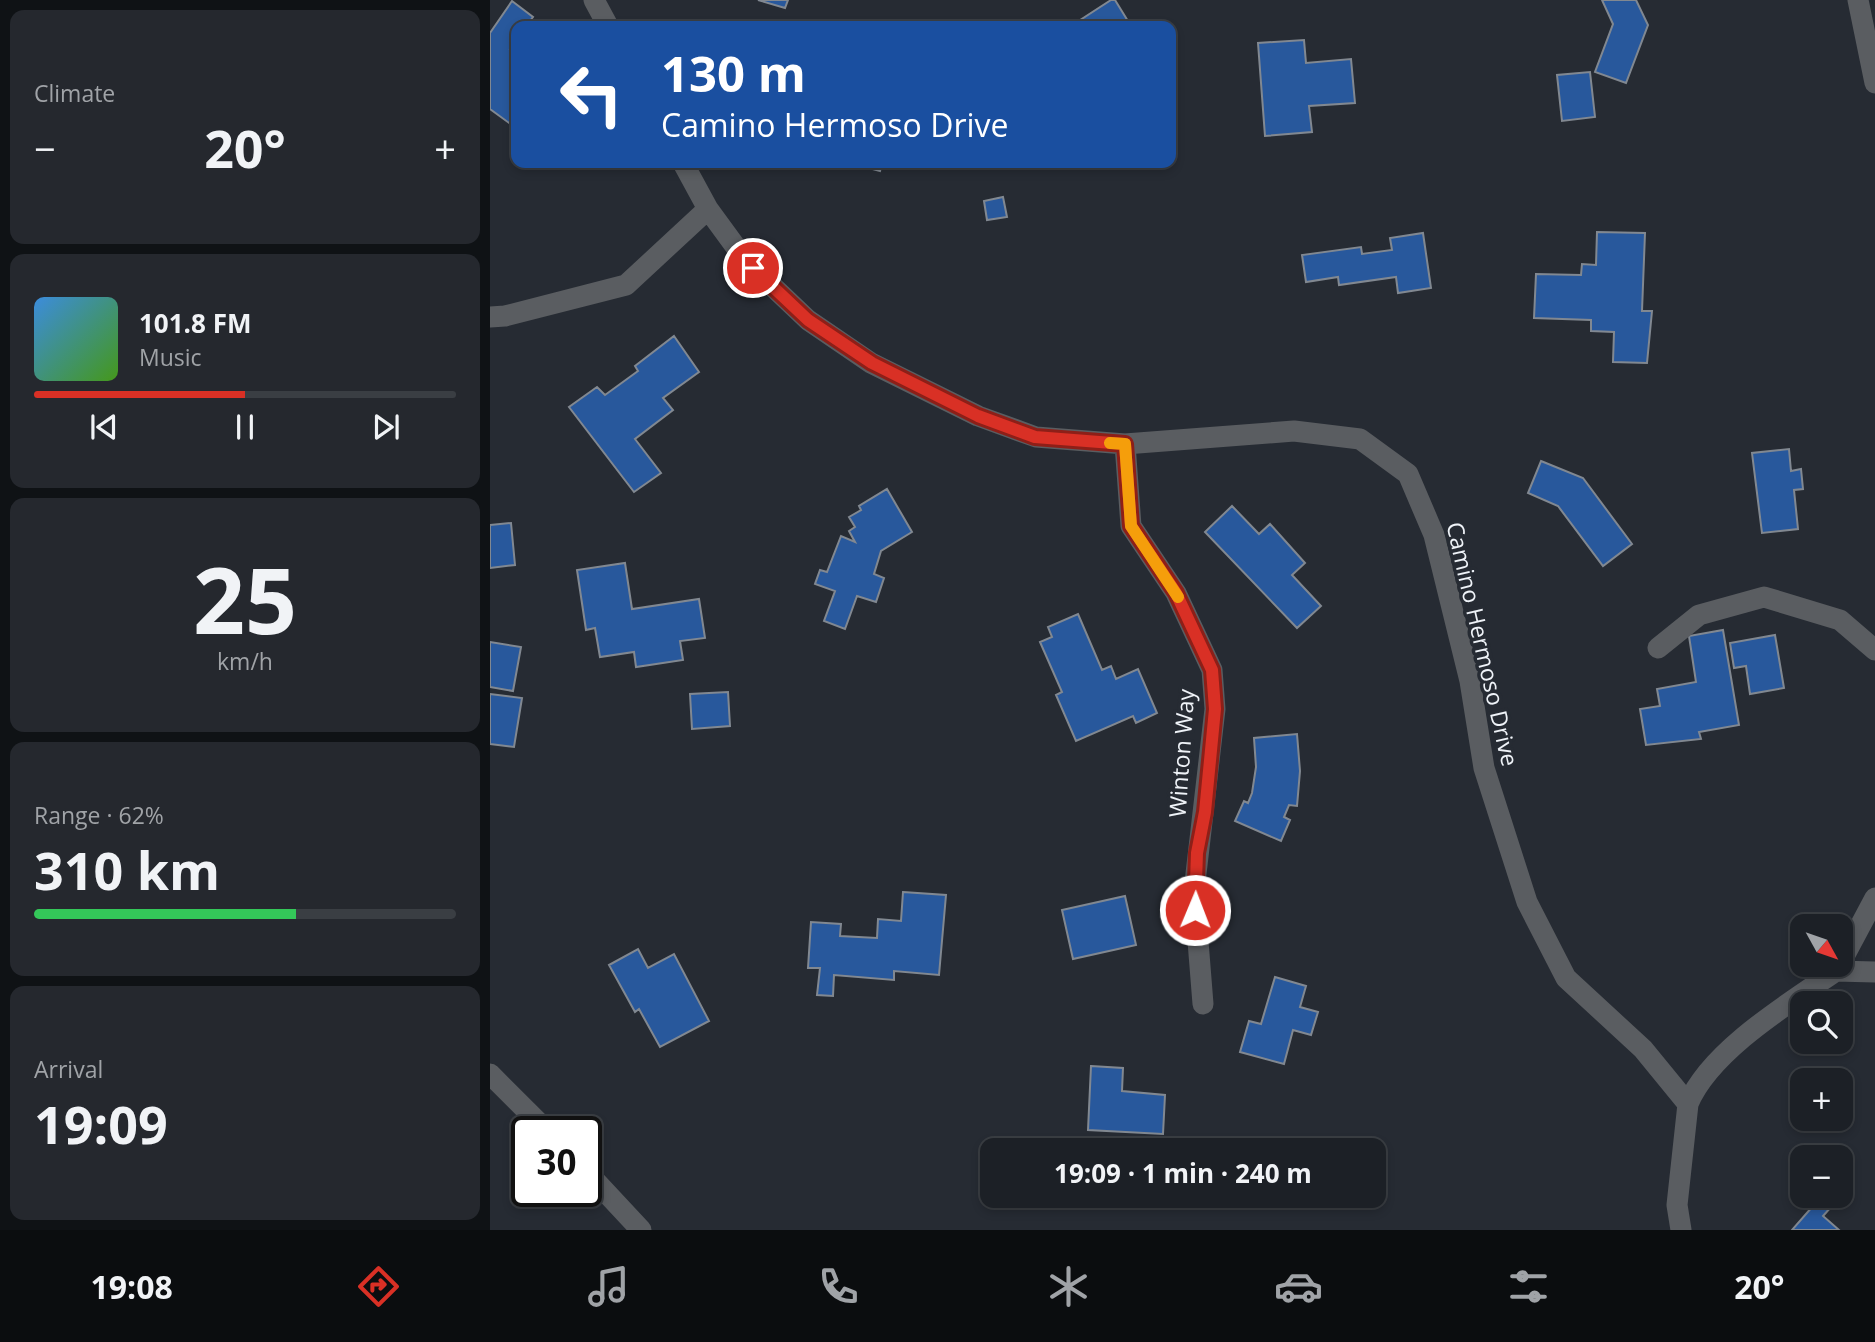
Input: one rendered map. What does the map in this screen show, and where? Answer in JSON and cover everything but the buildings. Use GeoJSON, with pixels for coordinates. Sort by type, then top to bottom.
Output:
{"type":"FeatureCollection","features":[{"type":"Feature","properties":{"kind":"street"},"geometry":{"type":"LineString","coordinates":[[594,0],[605,21]]}},
{"type":"Feature","properties":{"kind":"street"},"geometry":{"type":"LineString","coordinates":[[1858,0],[1875,83]]}},
{"type":"Feature","properties":{"kind":"street","name":"Camino Hermoso Drive"},"geometry":{"type":"LineString","coordinates":[[686,168],[708,209],[746,261],[808,320],[872,363],[978,416],[1035,437],[1125,444],[1294,431],[1360,439],[1408,474],[1434,535],[1470,681],[1484,768],[1527,902],[1566,978],[1643,1049],[1688,1104]]}},
{"type":"Feature","properties":{"kind":"street"},"geometry":{"type":"LineString","coordinates":[[490,317],[626,285],[708,209]]}},
{"type":"Feature","properties":{"kind":"street","name":"Winton Way"},"geometry":{"type":"LineString","coordinates":[[1125,444],[1131,526],[1176,593],[1212,670],[1215,709],[1194,891],[1203,1004]]}},
{"type":"Feature","properties":{"kind":"street"},"geometry":{"type":"LineString","coordinates":[[1658,648],[1699,615],[1765,597],[1840,620],[1875,650]]}},
{"type":"Feature","properties":{"kind":"street"},"geometry":{"type":"LineString","coordinates":[[1853,940],[1875,898]]}},
{"type":"Feature","properties":{"kind":"street"},"geometry":{"type":"LineString","coordinates":[[1853,968],[1875,972]]}},
{"type":"Feature","properties":{"kind":"street"},"geometry":{"type":"LineString","coordinates":[[1681,1230],[1677,1205],[1688,1104],[1697,1082],[1766,1019],[1824,977]]}},
{"type":"Feature","properties":{"kind":"street"},"geometry":{"type":"LineString","coordinates":[[490,1074],[532,1116]]}},
{"type":"Feature","properties":{"kind":"street"},"geometry":{"type":"LineString","coordinates":[[602,1188],[641,1230]]}},
{"type":"Feature","properties":{"kind":"slow traffic"},"geometry":{"type":"LineString","coordinates":[[1110,443],[1125,444],[1131,526],[1178,597]]}},
{"type":"Feature","properties":{"kind":"route"},"geometry":{"type":"LineString","coordinates":[[753,268],[808,320],[872,363],[978,416],[1035,437],[1125,444],[1131,526],[1176,593],[1212,670],[1215,709],[1205,812],[1197,853],[1195,910]]}}]}
